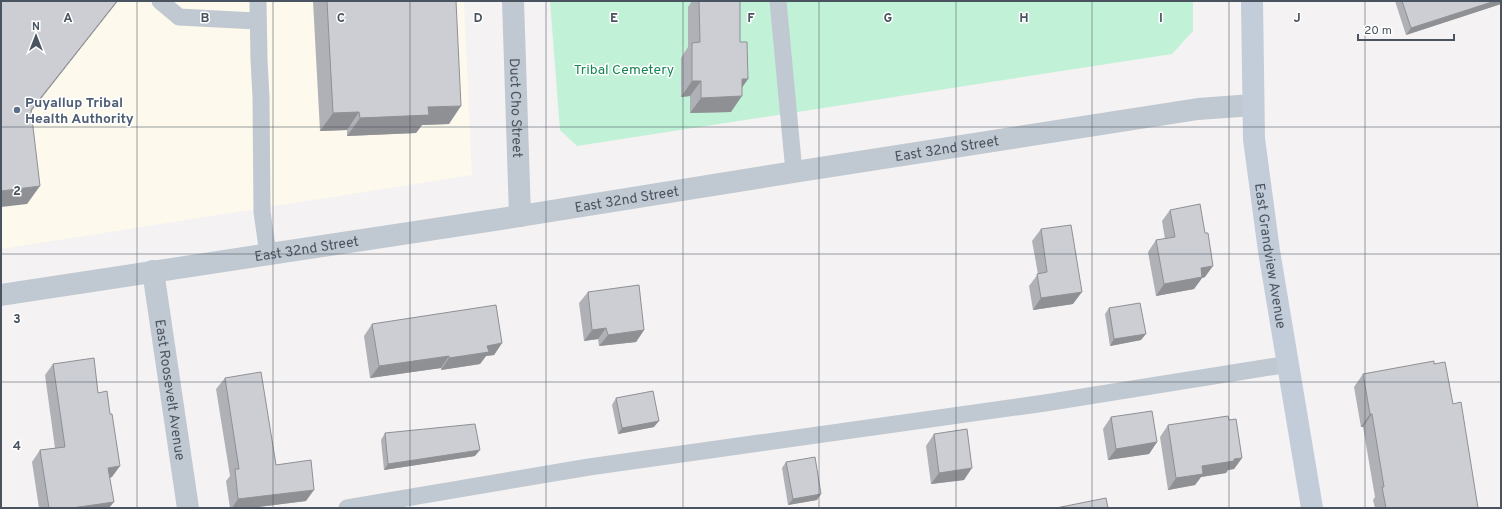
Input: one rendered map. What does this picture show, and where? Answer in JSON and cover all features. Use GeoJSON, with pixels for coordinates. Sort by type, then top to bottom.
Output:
{"type":"FeatureCollection","features":[{"type":"Feature","properties":{"kind":"street","name":"Duct Cho Street"},"geometry":{"type":"LineString","coordinates":[[513,1],[520,216]]}},
{"type":"Feature","properties":{"kind":"street","name":"East Grandview Avenue"},"geometry":{"type":"LineString","coordinates":[[1252,1],[1254,139],[1267,236],[1312,508]]}},
{"type":"Feature","properties":{"kind":"street","name":"East 32nd Street"},"geometry":{"type":"LineString","coordinates":[[1,295],[520,216],[1198,109],[1253,105]]}},
{"type":"Feature","properties":{"kind":"street","name":"East Roosevelt Avenue"},"geometry":{"type":"LineString","coordinates":[[153,271],[188,508]]}},
{"type":"Feature","properties":{"kind":"lane"},"geometry":{"type":"LineString","coordinates":[[160,1],[179,17],[258,21]]}},
{"type":"Feature","properties":{"kind":"lane"},"geometry":{"type":"LineString","coordinates":[[258,1],[262,212],[268,254]]}},
{"type":"Feature","properties":{"kind":"lane"},"geometry":{"type":"LineString","coordinates":[[778,1],[794,172]]}},
{"type":"Feature","properties":{"kind":"lane"},"geometry":{"type":"LineString","coordinates":[[347,508],[589,467],[1045,402],[1289,364]]}},
{"type":"Feature","properties":{"kind":"shaded area"},"geometry":{"type":"Polygon","coordinates":[[[1,1],[464,1],[472,175],[1,249],[1,1]]]}},
{"type":"Feature","properties":{"kind":"green space","name":"Tribal Cemetery"},"geometry":{"type":"Polygon","coordinates":[[[550,1],[1193,1],[1193,31],[1172,54],[577,146],[560,130],[550,1]]]}},
{"type":"Feature","properties":{"kind":"building","name":"Puyallup Tribal Health Authority"},"geometry":{"type":"Polygon","coordinates":[[[1,1],[117,1],[31,110],[40,186],[1,191],[1,1]]]}},
{"type":"Feature","properties":{"kind":"building"},"geometry":{"type":"Polygon","coordinates":[[[327,1],[456,1],[461,106],[428,107],[429,115],[360,118],[359,112],[333,113],[327,1]]]}},
{"type":"Feature","properties":{"kind":"building"},"geometry":{"type":"Polygon","coordinates":[[[699,1],[740,1],[740,42],[747,42],[748,79],[742,79],[742,96],[701,98],[701,81],[692,81],[692,43],[700,42],[699,1]]]}},
{"type":"Feature","properties":{"kind":"building"},"geometry":{"type":"Polygon","coordinates":[[[1402,1],[1495,1],[1411,28],[1402,1]]]}},
{"type":"Feature","properties":{"kind":"building"},"geometry":{"type":"Polygon","coordinates":[[[1200,204],[1205,233],[1208,233],[1213,266],[1201,268],[1202,277],[1164,284],[1156,240],[1175,237],[1170,210],[1200,204]]]}},
{"type":"Feature","properties":{"kind":"building"},"geometry":{"type":"Polygon","coordinates":[[[1071,225],[1082,292],[1041,298],[1037,274],[1047,272],[1041,229],[1071,225]]]}},
{"type":"Feature","properties":{"kind":"building"},"geometry":{"type":"Polygon","coordinates":[[[639,285],[644,330],[608,335],[606,328],[592,330],[588,292],[639,285]]]}},
{"type":"Feature","properties":{"kind":"building"},"geometry":{"type":"Polygon","coordinates":[[[1140,303],[1146,334],[1114,339],[1109,308],[1140,303]]]}},
{"type":"Feature","properties":{"kind":"building"},"geometry":{"type":"Polygon","coordinates":[[[496,305],[502,343],[487,346],[489,352],[379,366],[372,324],[496,305]]]}},
{"type":"Feature","properties":{"kind":"building"},"geometry":{"type":"Polygon","coordinates":[[[94,358],[98,393],[107,391],[120,466],[108,468],[114,502],[72,508],[49,508],[40,450],[65,447],[53,364],[94,358]]]}},
{"type":"Feature","properties":{"kind":"building"},"geometry":{"type":"Polygon","coordinates":[[[1434,361],[1434,364],[1445,362],[1453,404],[1461,402],[1478,508],[1386,508],[1372,414],[1370,414],[1363,374],[1434,361]]]}},
{"type":"Feature","properties":{"kind":"building"},"geometry":{"type":"Polygon","coordinates":[[[261,372],[276,465],[311,460],[314,490],[238,499],[235,469],[239,469],[225,378],[261,372]]]}},
{"type":"Feature","properties":{"kind":"building"},"geometry":{"type":"Polygon","coordinates":[[[653,391],[659,421],[622,428],[616,398],[653,391]]]}},
{"type":"Feature","properties":{"kind":"building"},"geometry":{"type":"Polygon","coordinates":[[[1152,411],[1157,442],[1116,449],[1111,417],[1152,411]]]}},
{"type":"Feature","properties":{"kind":"building"},"geometry":{"type":"Polygon","coordinates":[[[1228,416],[1229,420],[1236,419],[1242,458],[1234,459],[1234,461],[1202,466],[1203,474],[1176,478],[1168,425],[1228,416]]]}},
{"type":"Feature","properties":{"kind":"building"},"geometry":{"type":"Polygon","coordinates":[[[475,424],[480,450],[388,464],[385,433],[475,424]]]}},
{"type":"Feature","properties":{"kind":"building"},"geometry":{"type":"Polygon","coordinates":[[[967,429],[972,468],[939,473],[934,434],[967,429]]]}},
{"type":"Feature","properties":{"kind":"building"},"geometry":{"type":"Polygon","coordinates":[[[815,457],[821,494],[793,499],[786,462],[815,457]]]}},
{"type":"Feature","properties":{"kind":"building"},"geometry":{"type":"Polygon","coordinates":[[[1106,498],[1108,508],[1056,508],[1106,498]]]}},
{"type":"Feature","properties":{"kind":"place","name":"Puyallup Tribal Health Authority"},"geometry":{"type":"Point","coordinates":[17,110]}}]}
